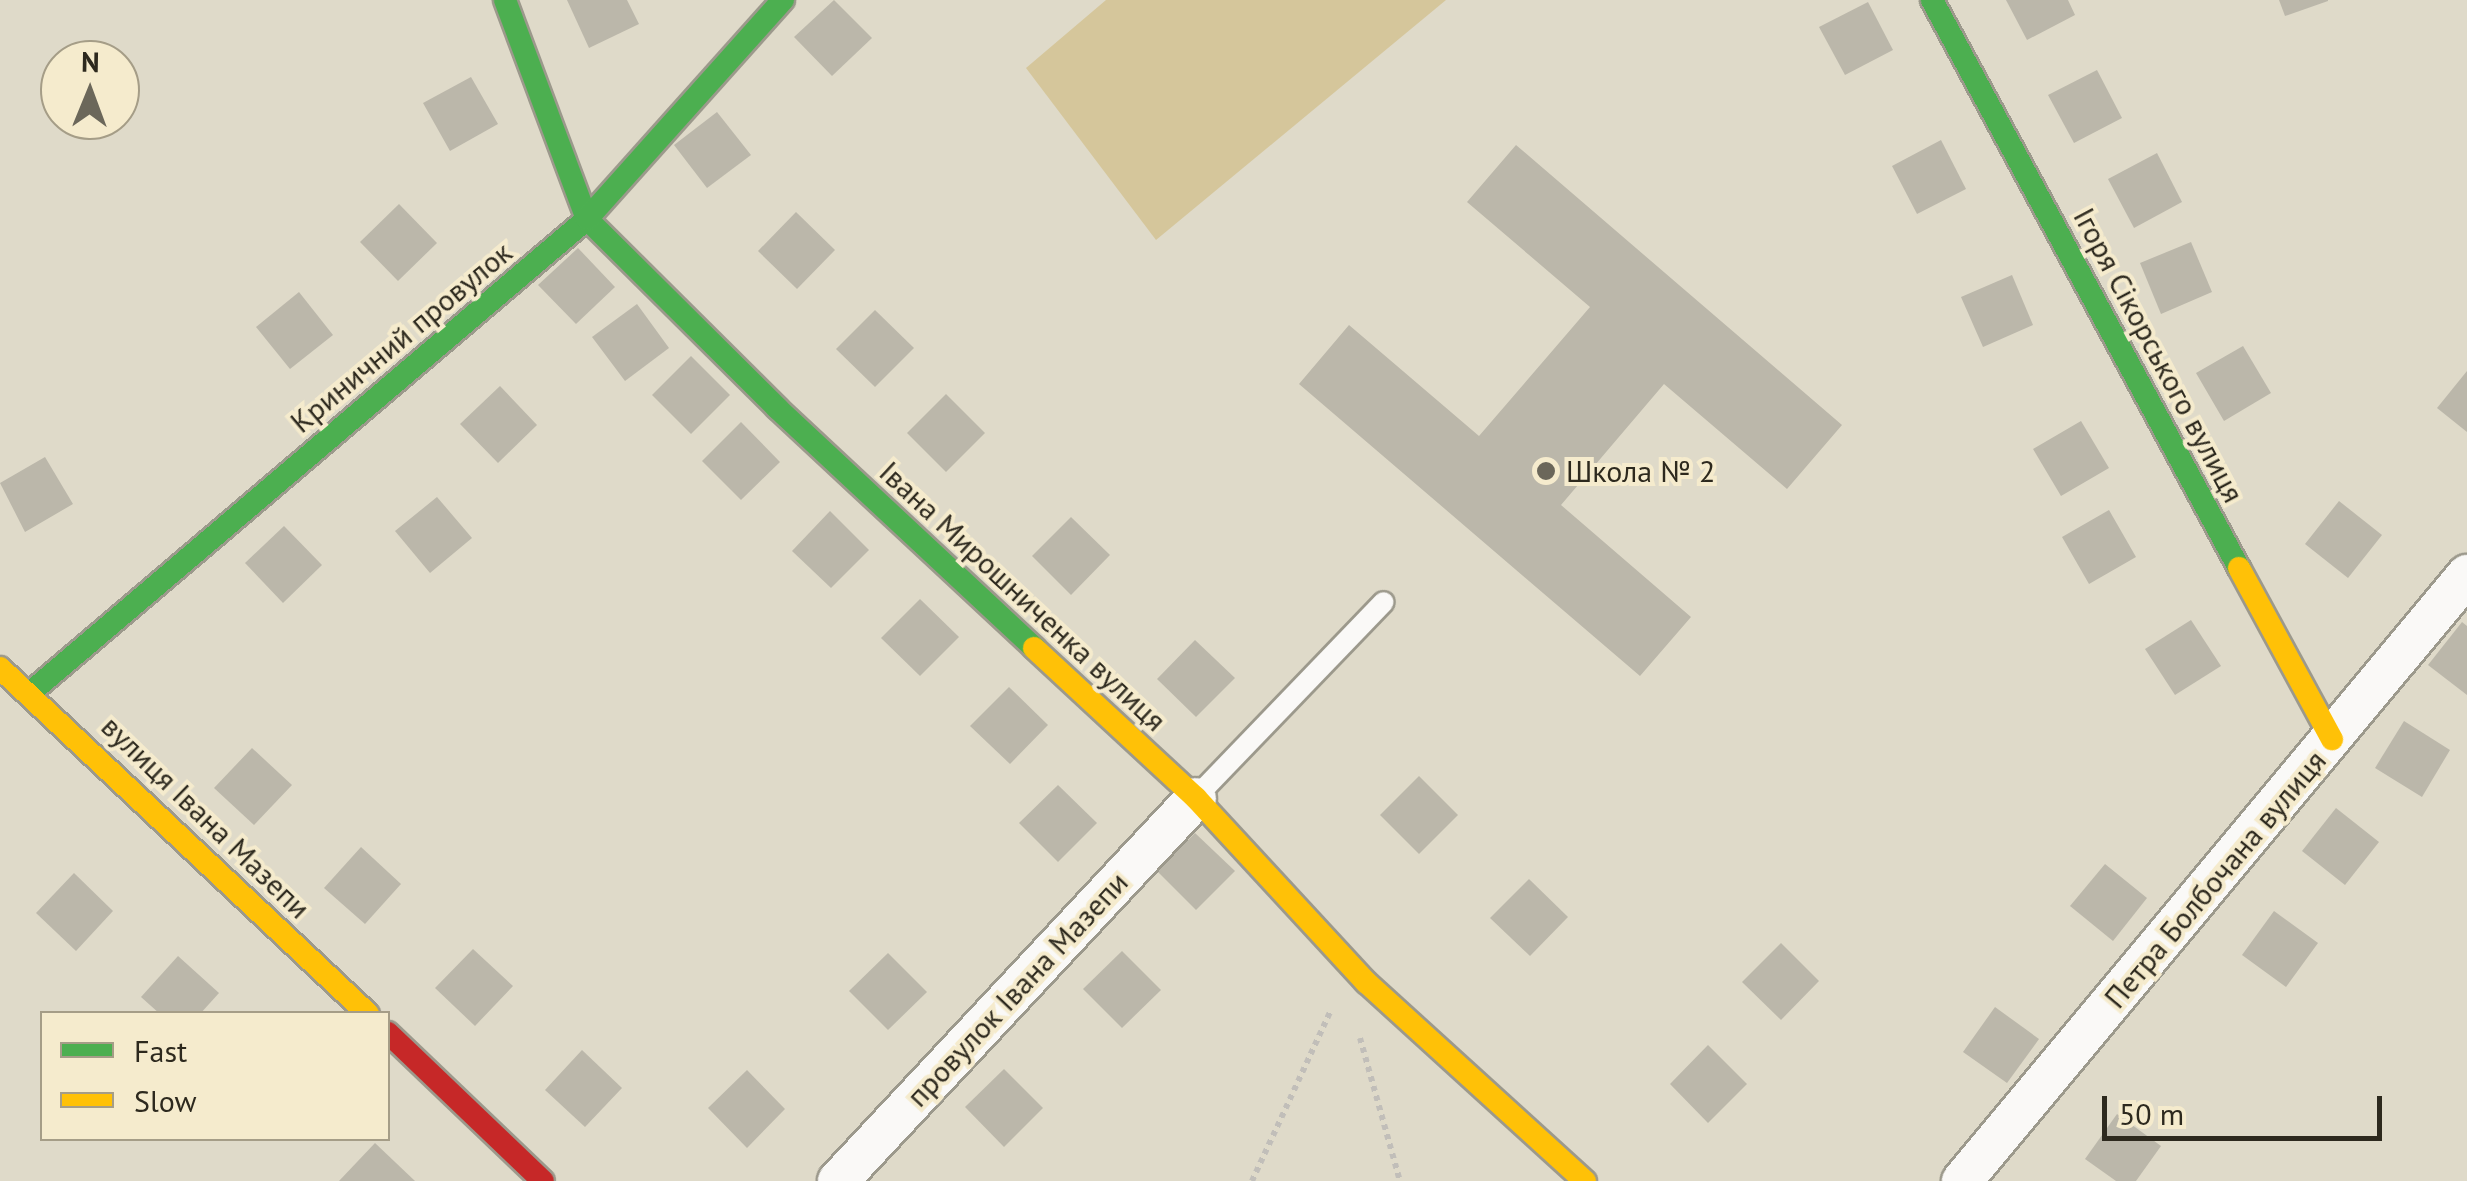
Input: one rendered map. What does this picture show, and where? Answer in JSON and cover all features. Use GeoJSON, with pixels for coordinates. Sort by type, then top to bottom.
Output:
{"type":"FeatureCollection","features":[{"type":"Feature","properties":{"kind":"street","name":"Івана Мирошниченка вулиця"},"geometry":{"type":"LineString","coordinates":[[505,0],[587,218],[778,408],[1196,798],[1346,961],[1585,1181]]}},
{"type":"Feature","properties":{"kind":"street","name":"Криничний провулок"},"geometry":{"type":"LineString","coordinates":[[31,692],[587,218],[783,0]]}},
{"type":"Feature","properties":{"kind":"street","name":"Ігоря Сікорського вулиця"},"geometry":{"type":"LineString","coordinates":[[1932,0],[2332,740]]}},
{"type":"Feature","properties":{"kind":"street","name":"Петра Болбочана вулиця"},"geometry":{"type":"LineString","coordinates":[[1962,1181],[2467,576]]}},
{"type":"Feature","properties":{"kind":"street","name":"вулиця Івана Мазепи"},"geometry":{"type":"LineString","coordinates":[[0,668],[31,692],[365,1011]]}},
{"type":"Feature","properties":{"kind":"street","name":"провулок Івана Мазепи"},"geometry":{"type":"LineString","coordinates":[[838,1181],[1196,798]]}},
{"type":"Feature","properties":{"kind":"street"},"geometry":{"type":"LineString","coordinates":[[390,1034],[543,1181]]}},
{"type":"Feature","properties":{"kind":"lane"},"geometry":{"type":"LineString","coordinates":[[1196,798],[1384,602]]}},
{"type":"Feature","properties":{"kind":"path"},"geometry":{"type":"LineString","coordinates":[[1252,1181],[1346,980],[1346,961]]}},
{"type":"Feature","properties":{"kind":"path"},"geometry":{"type":"LineString","coordinates":[[1356,1024],[1400,1181]]}},
{"type":"Feature","properties":{"kind":"shaded area"},"geometry":{"type":"Polygon","coordinates":[[[1106,0],[1446,0],[1156,240],[1026,68],[1106,0]]]}},
{"type":"Feature","properties":{"kind":"building"},"geometry":{"type":"Polygon","coordinates":[[[567,0],[627,0],[639,24],[589,48],[567,0]]]}},
{"type":"Feature","properties":{"kind":"building"},"geometry":{"type":"Polygon","coordinates":[[[834,0],[872,38],[832,76],[794,37],[834,0]]]}},
{"type":"Feature","properties":{"kind":"building"},"geometry":{"type":"Polygon","coordinates":[[[2006,0],[2068,0],[2075,15],[2027,40],[2006,0]]]}},
{"type":"Feature","properties":{"kind":"building"},"geometry":{"type":"Polygon","coordinates":[[[2279,0],[2328,0],[2328,1],[2285,16],[2279,0]]]}},
{"type":"Feature","properties":{"kind":"building"},"geometry":{"type":"Polygon","coordinates":[[[1868,2],[1893,50],[1845,75],[1819,27],[1868,2]]]}},
{"type":"Feature","properties":{"kind":"building"},"geometry":{"type":"Polygon","coordinates":[[[2097,70],[2122,118],[2074,143],[2048,95],[2097,70]]]}},
{"type":"Feature","properties":{"kind":"building"},"geometry":{"type":"Polygon","coordinates":[[[471,77],[498,124],[450,151],[423,103],[471,77]]]}},
{"type":"Feature","properties":{"kind":"building"},"geometry":{"type":"Polygon","coordinates":[[[717,112],[751,155],[707,188],[674,145],[717,112]]]}},
{"type":"Feature","properties":{"kind":"building"},"geometry":{"type":"Polygon","coordinates":[[[1941,140],[1966,189],[1917,214],[1892,166],[1941,140]]]}},
{"type":"Feature","properties":{"kind":"building"},"geometry":{"type":"Polygon","coordinates":[[[1516,145],[1842,425],[1787,489],[1664,384],[1561,505],[1691,617],[1640,676],[1299,384],[1349,325],[1479,436],[1590,307],[1467,202],[1516,145]]]}},
{"type":"Feature","properties":{"kind":"building"},"geometry":{"type":"Polygon","coordinates":[[[2157,153],[2182,202],[2134,228],[2108,179],[2157,153]]]}},
{"type":"Feature","properties":{"kind":"building"},"geometry":{"type":"Polygon","coordinates":[[[399,204],[437,243],[398,281],[360,242],[399,204]]]}},
{"type":"Feature","properties":{"kind":"building"},"geometry":{"type":"Polygon","coordinates":[[[796,212],[835,250],[797,289],[758,251],[796,212]]]}},
{"type":"Feature","properties":{"kind":"building"},"geometry":{"type":"Polygon","coordinates":[[[2191,242],[2212,292],[2161,314],[2140,263],[2191,242]]]}},
{"type":"Feature","properties":{"kind":"building"},"geometry":{"type":"Polygon","coordinates":[[[578,248],[615,287],[576,324],[538,285],[578,248]]]}},
{"type":"Feature","properties":{"kind":"building"},"geometry":{"type":"Polygon","coordinates":[[[2012,275],[2033,325],[1983,347],[1961,297],[2012,275]]]}},
{"type":"Feature","properties":{"kind":"building"},"geometry":{"type":"Polygon","coordinates":[[[299,292],[333,335],[290,369],[256,327],[299,292]]]}},
{"type":"Feature","properties":{"kind":"building"},"geometry":{"type":"Polygon","coordinates":[[[637,304],[669,348],[625,381],[592,337],[637,304]]]}},
{"type":"Feature","properties":{"kind":"building"},"geometry":{"type":"Polygon","coordinates":[[[875,310],[914,348],[875,387],[836,349],[875,310]]]}},
{"type":"Feature","properties":{"kind":"building"},"geometry":{"type":"Polygon","coordinates":[[[2243,346],[2271,393],[2224,421],[2196,373],[2243,346]]]}},
{"type":"Feature","properties":{"kind":"building"},"geometry":{"type":"Polygon","coordinates":[[[691,356],[730,395],[691,434],[652,395],[691,356]]]}},
{"type":"Feature","properties":{"kind":"building"},"geometry":{"type":"Polygon","coordinates":[[[2467,371],[2467,432],[2437,408],[2467,371]]]}},
{"type":"Feature","properties":{"kind":"building"},"geometry":{"type":"Polygon","coordinates":[[[500,386],[537,425],[498,463],[460,424],[500,386]]]}},
{"type":"Feature","properties":{"kind":"building"},"geometry":{"type":"Polygon","coordinates":[[[946,394],[985,433],[946,472],[907,433],[946,394]]]}},
{"type":"Feature","properties":{"kind":"building"},"geometry":{"type":"Polygon","coordinates":[[[2081,421],[2109,468],[2061,496],[2033,449],[2081,421]]]}},
{"type":"Feature","properties":{"kind":"building"},"geometry":{"type":"Polygon","coordinates":[[[741,422],[780,462],[741,500],[702,461],[741,422]]]}},
{"type":"Feature","properties":{"kind":"building"},"geometry":{"type":"Polygon","coordinates":[[[45,457],[73,504],[25,532],[0,483],[45,457]]]}},
{"type":"Feature","properties":{"kind":"building"},"geometry":{"type":"Polygon","coordinates":[[[437,497],[472,538],[430,573],[395,531],[437,497]]]}},
{"type":"Feature","properties":{"kind":"building"},"geometry":{"type":"Polygon","coordinates":[[[2339,501],[2382,535],[2348,578],[2305,544],[2339,501]]]}},
{"type":"Feature","properties":{"kind":"building"},"geometry":{"type":"Polygon","coordinates":[[[2109,510],[2136,557],[2089,584],[2062,537],[2109,510]]]}},
{"type":"Feature","properties":{"kind":"building"},"geometry":{"type":"Polygon","coordinates":[[[830,511],[869,550],[831,588],[792,551],[830,511]]]}},
{"type":"Feature","properties":{"kind":"building"},"geometry":{"type":"Polygon","coordinates":[[[1071,517],[1110,555],[1071,595],[1032,556],[1071,517]]]}},
{"type":"Feature","properties":{"kind":"building"},"geometry":{"type":"Polygon","coordinates":[[[284,526],[322,565],[283,603],[245,563],[284,526]]]}},
{"type":"Feature","properties":{"kind":"building"},"geometry":{"type":"Polygon","coordinates":[[[920,599],[959,637],[920,676],[881,638],[920,599]]]}},
{"type":"Feature","properties":{"kind":"building"},"geometry":{"type":"Polygon","coordinates":[[[2191,620],[2221,666],[2175,695],[2145,649],[2191,620]]]}},
{"type":"Feature","properties":{"kind":"building"},"geometry":{"type":"Polygon","coordinates":[[[2462,622],[2467,626],[2467,695],[2428,665],[2462,622]]]}},
{"type":"Feature","properties":{"kind":"building"},"geometry":{"type":"Polygon","coordinates":[[[1195,640],[1235,678],[1196,717],[1157,679],[1195,640]]]}},
{"type":"Feature","properties":{"kind":"building"},"geometry":{"type":"Polygon","coordinates":[[[1009,687],[1048,725],[1010,764],[970,726],[1009,687]]]}},
{"type":"Feature","properties":{"kind":"building"},"geometry":{"type":"Polygon","coordinates":[[[2404,721],[2450,750],[2422,797],[2375,768],[2404,721]]]}},
{"type":"Feature","properties":{"kind":"building"},"geometry":{"type":"Polygon","coordinates":[[[252,748],[292,785],[254,825],[214,788],[252,748]]]}},
{"type":"Feature","properties":{"kind":"building"},"geometry":{"type":"Polygon","coordinates":[[[1419,776],[1458,815],[1419,854],[1380,815],[1419,776]]]}},
{"type":"Feature","properties":{"kind":"building"},"geometry":{"type":"Polygon","coordinates":[[[1058,785],[1097,823],[1058,862],[1019,823],[1058,785]]]}},
{"type":"Feature","properties":{"kind":"building"},"geometry":{"type":"Polygon","coordinates":[[[2336,808],[2379,842],[2345,885],[2302,851],[2336,808]]]}},
{"type":"Feature","properties":{"kind":"building"},"geometry":{"type":"Polygon","coordinates":[[[1195,833],[1235,871],[1196,910],[1157,871],[1195,833]]]}},
{"type":"Feature","properties":{"kind":"building"},"geometry":{"type":"Polygon","coordinates":[[[361,847],[401,884],[365,924],[324,888],[361,847]]]}},
{"type":"Feature","properties":{"kind":"building"},"geometry":{"type":"Polygon","coordinates":[[[2105,864],[2147,898],[2113,941],[2070,906],[2105,864]]]}},
{"type":"Feature","properties":{"kind":"building"},"geometry":{"type":"Polygon","coordinates":[[[74,873],[113,911],[76,951],[36,913],[74,873]]]}},
{"type":"Feature","properties":{"kind":"building"},"geometry":{"type":"Polygon","coordinates":[[[1529,879],[1568,917],[1530,956],[1490,918],[1529,879]]]}},
{"type":"Feature","properties":{"kind":"building"},"geometry":{"type":"Polygon","coordinates":[[[2274,911],[2318,943],[2286,987],[2242,955],[2274,911]]]}},
{"type":"Feature","properties":{"kind":"building"},"geometry":{"type":"Polygon","coordinates":[[[1781,943],[1819,981],[1781,1020],[1742,982],[1781,943]]]}},
{"type":"Feature","properties":{"kind":"building"},"geometry":{"type":"Polygon","coordinates":[[[473,949],[513,986],[475,1026],[435,988],[473,949]]]}},
{"type":"Feature","properties":{"kind":"building"},"geometry":{"type":"Polygon","coordinates":[[[1122,951],[1161,990],[1122,1028],[1083,989],[1122,951]]]}},
{"type":"Feature","properties":{"kind":"building"},"geometry":{"type":"Polygon","coordinates":[[[888,953],[927,992],[888,1030],[849,991],[888,953]]]}},
{"type":"Feature","properties":{"kind":"building"},"geometry":{"type":"Polygon","coordinates":[[[178,956],[219,993],[203,1011],[157,1011],[141,997],[178,956]]]}},
{"type":"Feature","properties":{"kind":"building"},"geometry":{"type":"Polygon","coordinates":[[[1995,1007],[2039,1039],[2007,1083],[1963,1052],[1995,1007]]]}},
{"type":"Feature","properties":{"kind":"building"},"geometry":{"type":"Polygon","coordinates":[[[1708,1045],[1747,1084],[1708,1123],[1670,1084],[1708,1045]]]}},
{"type":"Feature","properties":{"kind":"building"},"geometry":{"type":"Polygon","coordinates":[[[582,1050],[622,1088],[585,1127],[545,1090],[582,1050]]]}},
{"type":"Feature","properties":{"kind":"building"},"geometry":{"type":"Polygon","coordinates":[[[1004,1069],[1043,1108],[1004,1147],[965,1107],[1004,1069]]]}},
{"type":"Feature","properties":{"kind":"building"},"geometry":{"type":"Polygon","coordinates":[[[747,1070],[785,1109],[747,1148],[708,1108],[747,1070]]]}},
{"type":"Feature","properties":{"kind":"building"},"geometry":{"type":"Polygon","coordinates":[[[2117,1114],[2161,1146],[2136,1181],[2116,1181],[2085,1159],[2117,1114]]]}},
{"type":"Feature","properties":{"kind":"building"},"geometry":{"type":"Polygon","coordinates":[[[375,1143],[415,1181],[339,1181],[375,1143]]]}},
{"type":"Feature","properties":{"kind":"traffic: fast"},"geometry":{"type":"LineString","coordinates":[[505,0],[587,219],[777,408],[1034,648]]}},
{"type":"Feature","properties":{"kind":"traffic: fast"},"geometry":{"type":"LineString","coordinates":[[31,692],[587,219],[783,0]]}},
{"type":"Feature","properties":{"kind":"traffic: fast"},"geometry":{"type":"LineString","coordinates":[[1932,0],[2239,568]]}},
{"type":"Feature","properties":{"kind":"traffic: slow"},"geometry":{"type":"LineString","coordinates":[[2239,568],[2332,739]]}},
{"type":"Feature","properties":{"kind":"traffic: slow"},"geometry":{"type":"LineString","coordinates":[[1034,648],[1196,798],[1366,982],[1585,1181]]}},
{"type":"Feature","properties":{"kind":"traffic: slow"},"geometry":{"type":"LineString","coordinates":[[0,668],[365,1011]]}},
{"type":"Feature","properties":{"kind":"traffic: jam"},"geometry":{"type":"LineString","coordinates":[[390,1035],[543,1181]]}},
{"type":"Feature","properties":{"kind":"place","name":"Школа № 2"},"geometry":{"type":"Point","coordinates":[1546,471]}}]}
